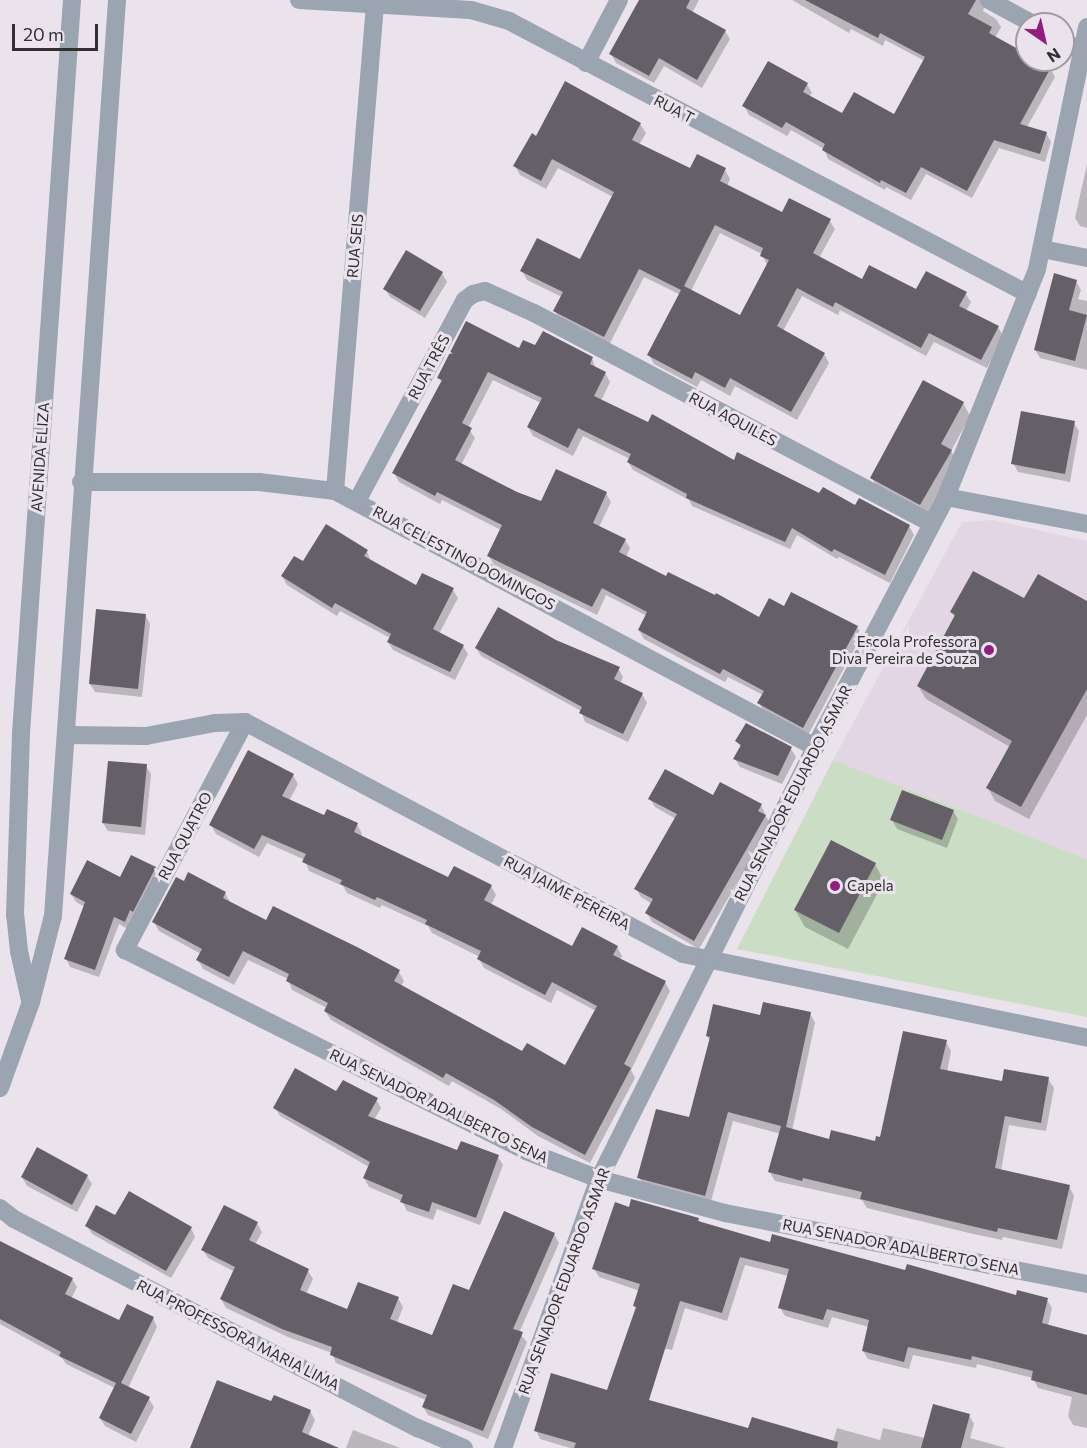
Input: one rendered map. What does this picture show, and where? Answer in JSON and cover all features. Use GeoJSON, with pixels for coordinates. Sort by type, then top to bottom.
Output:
{"type":"FeatureCollection","features":[{"type":"Feature","properties":{"kind":"street","name":"AVENIDA ELIZA"},"geometry":{"type":"LineString","coordinates":[[31,1002],[19,951],[15,915],[21,733],[72,0]]}},
{"type":"Feature","properties":{"kind":"street"},"geometry":{"type":"LineString","coordinates":[[0,1088],[31,1002],[53,916],[67,735],[81,482],[117,0]]}},
{"type":"Feature","properties":{"kind":"street","name":"RUA T"},"geometry":{"type":"LineString","coordinates":[[299,0],[375,2],[471,10],[492,15],[527,29],[586,63],[1028,294]]}},
{"type":"Feature","properties":{"kind":"street"},"geometry":{"type":"LineString","coordinates":[[586,63],[619,0]]}},
{"type":"Feature","properties":{"kind":"street"},"geometry":{"type":"LineString","coordinates":[[989,0],[1015,14]]}},
{"type":"Feature","properties":{"kind":"street","name":"RUA SEIS"},"geometry":{"type":"LineString","coordinates":[[335,491],[375,2]]}},
{"type":"Feature","properties":{"kind":"street","name":"RUA SENADOR EDUARDO ASMAR"},"geometry":{"type":"LineString","coordinates":[[503,1448],[599,1179],[815,747],[946,497],[1028,294],[1042,249],[1087,27]]}},
{"type":"Feature","properties":{"kind":"street"},"geometry":{"type":"LineString","coordinates":[[1075,47],[1082,51]]}},
{"type":"Feature","properties":{"kind":"street"},"geometry":{"type":"LineString","coordinates":[[1042,249],[1087,258]]}},
{"type":"Feature","properties":{"kind":"street","name":"RUA TRÊS"},"geometry":{"type":"LineString","coordinates":[[357,501],[465,300],[473,294],[485,291],[534,313]]}},
{"type":"Feature","properties":{"kind":"street","name":"RUA AQUILES"},"geometry":{"type":"LineString","coordinates":[[534,313],[932,524]]}},
{"type":"Feature","properties":{"kind":"street","name":"RUA CELESTINO DOMINGOS"},"geometry":{"type":"LineString","coordinates":[[81,482],[259,482],[335,491],[815,747]]}},
{"type":"Feature","properties":{"kind":"street"},"geometry":{"type":"LineString","coordinates":[[946,497],[1087,524]]}},
{"type":"Feature","properties":{"kind":"street","name":"RUA JAIME PEREIRA"},"geometry":{"type":"LineString","coordinates":[[67,735],[146,736],[215,723],[245,722],[683,954],[1087,1038]]}},
{"type":"Feature","properties":{"kind":"street","name":"RUA QUATRO"},"geometry":{"type":"LineString","coordinates":[[125,950],[245,722]]}},
{"type":"Feature","properties":{"kind":"street","name":"RUA SENADOR ADALBERTO SENA"},"geometry":{"type":"LineString","coordinates":[[125,950],[526,1151],[599,1179],[725,1213],[1087,1284]]}},
{"type":"Feature","properties":{"kind":"street","name":"RUA PROFESSORA MARIA LIMA"},"geometry":{"type":"LineString","coordinates":[[7,1214],[418,1428],[464,1448]]}},
{"type":"Feature","properties":{"kind":"shaded area","name":"Escola Professora Diva Pereira de Souza"},"geometry":{"type":"Polygon","coordinates":[[[993,520],[1087,541],[1087,859],[833,760],[962,522],[993,520]]]}},
{"type":"Feature","properties":{"kind":"green space"},"geometry":{"type":"Polygon","coordinates":[[[833,760],[1087,859],[1087,1017],[737,949],[833,760]]]}},
{"type":"Feature","properties":{"kind":"building"},"geometry":{"type":"Polygon","coordinates":[[[639,0],[690,0],[686,8],[726,30],[697,80],[659,58],[649,76],[609,54],[639,0]]]}},
{"type":"Feature","properties":{"kind":"building"},"geometry":{"type":"Polygon","coordinates":[[[805,0],[976,0],[968,14],[992,27],[989,33],[1015,47],[1015,72],[1048,72],[1020,124],[1047,132],[1040,154],[994,140],[967,191],[921,167],[906,193],[881,180],[880,183],[822,150],[825,144],[786,122],[782,128],[742,106],[768,61],[808,83],[803,92],[842,113],[854,92],[894,114],[925,57],[880,33],[878,38],[805,0]]]}},
{"type":"Feature","properties":{"kind":"building"},"geometry":{"type":"Polygon","coordinates":[[[565,81],[641,123],[632,140],[690,168],[697,154],[726,168],[720,181],[782,212],[789,198],[831,219],[813,253],[862,279],[869,265],[916,289],[926,271],[967,292],[959,306],[999,326],[981,360],[929,333],[921,348],[835,302],[833,307],[797,288],[777,326],[825,353],[791,412],[730,378],[725,388],[695,372],[692,379],[647,355],[681,290],[639,269],[604,337],[553,311],[563,292],[520,271],[537,238],[580,259],[614,192],[552,159],[541,181],[513,166],[532,133],[536,136],[565,81]],[[715,225],[684,286],[740,315],[769,260],[760,256],[763,248],[715,225]]]}},
{"type":"Feature","properties":{"kind":"building"},"geometry":{"type":"Polygon","coordinates":[[[406,250],[443,272],[420,311],[383,289],[406,250]]]}},
{"type":"Feature","properties":{"kind":"building"},"geometry":{"type":"Polygon","coordinates":[[[1054,273],[1077,280],[1069,310],[1087,315],[1075,361],[1034,350],[1054,273]]]}},
{"type":"Feature","properties":{"kind":"building"},"geometry":{"type":"Polygon","coordinates":[[[466,321],[519,348],[523,340],[535,345],[543,331],[593,357],[590,364],[606,372],[594,396],[648,422],[652,414],[734,460],[737,452],[819,493],[823,487],[855,505],[859,498],[910,525],[885,575],[834,549],[832,552],[792,528],[785,542],[686,498],[687,494],[627,462],[631,454],[578,428],[568,448],[527,427],[542,398],[488,372],[462,423],[472,428],[455,460],[517,492],[541,501],[556,469],[607,492],[593,523],[626,539],[619,552],[666,576],[668,572],[715,595],[716,593],[759,617],[769,598],[784,606],[791,592],[858,626],[803,728],[757,703],[764,691],[723,669],[720,674],[638,630],[647,612],[602,588],[592,607],[487,556],[502,525],[437,492],[435,496],[392,473],[442,380],[437,378],[466,321]]]}},
{"type":"Feature","properties":{"kind":"building"},"geometry":{"type":"Polygon","coordinates":[[[923,380],[964,402],[941,444],[952,450],[920,505],[870,478],[923,380]]]}},
{"type":"Feature","properties":{"kind":"building"},"geometry":{"type":"Polygon","coordinates":[[[1021,411],[1075,421],[1065,474],[1011,464],[1021,411]]]}},
{"type":"Feature","properties":{"kind":"building"},"geometry":{"type":"Polygon","coordinates":[[[326,524],[368,550],[364,556],[416,585],[422,573],[454,588],[433,629],[464,645],[450,672],[387,642],[391,634],[335,603],[332,608],[281,576],[294,556],[303,561],[326,524]]]}},
{"type":"Feature","properties":{"kind":"building"},"geometry":{"type":"Polygon","coordinates":[[[973,571],[1024,598],[1038,574],[1087,601],[1087,689],[1021,807],[986,788],[1012,741],[917,686],[955,615],[950,612],[973,571]]]}},
{"type":"Feature","properties":{"kind":"building"},"geometry":{"type":"Polygon","coordinates":[[[498,607],[556,640],[620,667],[614,679],[643,693],[623,734],[579,713],[582,707],[475,648],[498,607]]]}},
{"type":"Feature","properties":{"kind":"building"},"geometry":{"type":"Polygon","coordinates":[[[96,609],[146,614],[138,689],[89,684],[96,609]]]}},
{"type":"Feature","properties":{"kind":"building"},"geometry":{"type":"Polygon","coordinates":[[[746,723],[792,747],[778,776],[733,759],[741,745],[735,741],[746,723]]]}},
{"type":"Feature","properties":{"kind":"building"},"geometry":{"type":"Polygon","coordinates":[[[248,750],[294,774],[282,796],[324,815],[327,809],[358,823],[354,832],[448,877],[454,866],[492,885],[484,900],[572,946],[582,927],[618,946],[613,955],[666,981],[624,1064],[631,1068],[585,1155],[532,1127],[494,1100],[446,1073],[443,1078],[324,1011],[328,1003],[286,981],[289,974],[243,951],[229,977],[196,960],[202,949],[152,922],[176,877],[184,881],[188,872],[226,892],[223,898],[266,920],[273,906],[359,948],[400,970],[394,981],[522,1051],[527,1043],[565,1065],[597,1006],[552,982],[545,995],[477,959],[481,951],[425,924],[427,920],[377,897],[375,900],[340,884],[342,880],[302,862],[306,854],[262,835],[254,849],[209,825],[248,750]]]}},
{"type":"Feature","properties":{"kind":"building"},"geometry":{"type":"Polygon","coordinates":[[[108,761],[147,764],[141,827],[102,823],[108,761]]]}},
{"type":"Feature","properties":{"kind":"building"},"geometry":{"type":"Polygon","coordinates":[[[665,769],[713,795],[720,782],[762,804],[758,811],[766,815],[694,941],[645,913],[653,899],[634,889],[677,814],[648,799],[665,769]]]}},
{"type":"Feature","properties":{"kind":"building"},"geometry":{"type":"Polygon","coordinates":[[[902,790],[954,810],[942,840],[890,820],[902,790]]]}},
{"type":"Feature","properties":{"kind":"building","name":"Capela"},"geometry":{"type":"Polygon","coordinates":[[[831,840],[876,863],[839,933],[794,910],[831,840]]]}},
{"type":"Feature","properties":{"kind":"building"},"geometry":{"type":"Polygon","coordinates":[[[131,855],[156,867],[133,912],[130,910],[125,922],[114,917],[95,970],[64,959],[85,902],[70,894],[87,860],[120,877],[131,855]]]}},
{"type":"Feature","properties":{"kind":"building"},"geometry":{"type":"Polygon","coordinates":[[[763,1002],[811,1012],[786,1127],[829,1139],[831,1130],[875,1141],[876,1136],[880,1137],[903,1031],[947,1040],[940,1069],[1002,1081],[1004,1069],[1049,1077],[1041,1123],[1005,1116],[995,1168],[1070,1185],[1057,1240],[998,1228],[997,1232],[860,1199],[862,1192],[768,1172],[781,1126],[728,1112],[705,1196],[637,1178],[656,1109],[689,1117],[710,1037],[706,1036],[713,1004],[760,1015],[763,1002]]]}},
{"type":"Feature","properties":{"kind":"building"},"geometry":{"type":"Polygon","coordinates":[[[295,1068],[336,1091],[343,1080],[378,1098],[368,1116],[457,1150],[461,1141],[499,1155],[476,1218],[432,1202],[429,1212],[400,1202],[403,1195],[363,1178],[370,1162],[273,1108],[295,1068]]]}},
{"type":"Feature","properties":{"kind":"building"},"geometry":{"type":"Polygon","coordinates":[[[37,1147],[88,1175],[72,1205],[21,1177],[37,1147]]]}},
{"type":"Feature","properties":{"kind":"building"},"geometry":{"type":"Polygon","coordinates":[[[129,1191],[192,1227],[166,1271],[85,1226],[96,1205],[115,1215],[129,1191]]]}},
{"type":"Feature","properties":{"kind":"building"},"geometry":{"type":"Polygon","coordinates":[[[631,1199],[699,1218],[698,1221],[770,1242],[772,1234],[905,1270],[907,1264],[1016,1295],[1017,1290],[1048,1298],[1042,1323],[1087,1335],[1087,1395],[1031,1380],[1033,1371],[972,1356],[971,1360],[908,1347],[904,1362],[862,1351],[869,1320],[827,1309],[823,1320],[778,1308],[789,1269],[740,1257],[722,1313],[680,1301],[649,1400],[748,1428],[752,1417],[838,1442],[837,1448],[574,1448],[576,1443],[534,1431],[551,1373],[607,1390],[636,1307],[633,1306],[640,1284],[592,1269],[615,1202],[629,1207],[631,1199]]]}},
{"type":"Feature","properties":{"kind":"building"},"geometry":{"type":"Polygon","coordinates":[[[224,1205],[258,1222],[249,1240],[309,1269],[300,1290],[347,1309],[358,1282],[399,1297],[390,1319],[432,1335],[453,1284],[469,1290],[504,1211],[555,1233],[513,1329],[523,1332],[483,1431],[422,1407],[427,1395],[330,1355],[332,1347],[282,1329],[220,1299],[235,1267],[201,1250],[224,1205]]]}},
{"type":"Feature","properties":{"kind":"building"},"geometry":{"type":"Polygon","coordinates":[[[0,1241],[73,1278],[65,1294],[119,1320],[127,1304],[154,1317],[121,1383],[150,1397],[131,1434],[99,1418],[116,1383],[59,1356],[61,1352],[0,1319],[0,1241]]]}},
{"type":"Feature","properties":{"kind":"building"},"geometry":{"type":"Polygon","coordinates":[[[217,1380],[271,1401],[274,1395],[311,1410],[302,1432],[339,1448],[190,1448],[217,1380]]]}},
{"type":"Feature","properties":{"kind":"building"},"geometry":{"type":"Polygon","coordinates":[[[933,1404],[970,1414],[961,1448],[921,1448],[933,1404]]]}},
{"type":"Feature","properties":{"kind":"place","name":"Escola Professora Diva Pereira de Souza"},"geometry":{"type":"Point","coordinates":[989,650]}},
{"type":"Feature","properties":{"kind":"place","name":"Capela"},"geometry":{"type":"Point","coordinates":[835,886]}}]}
